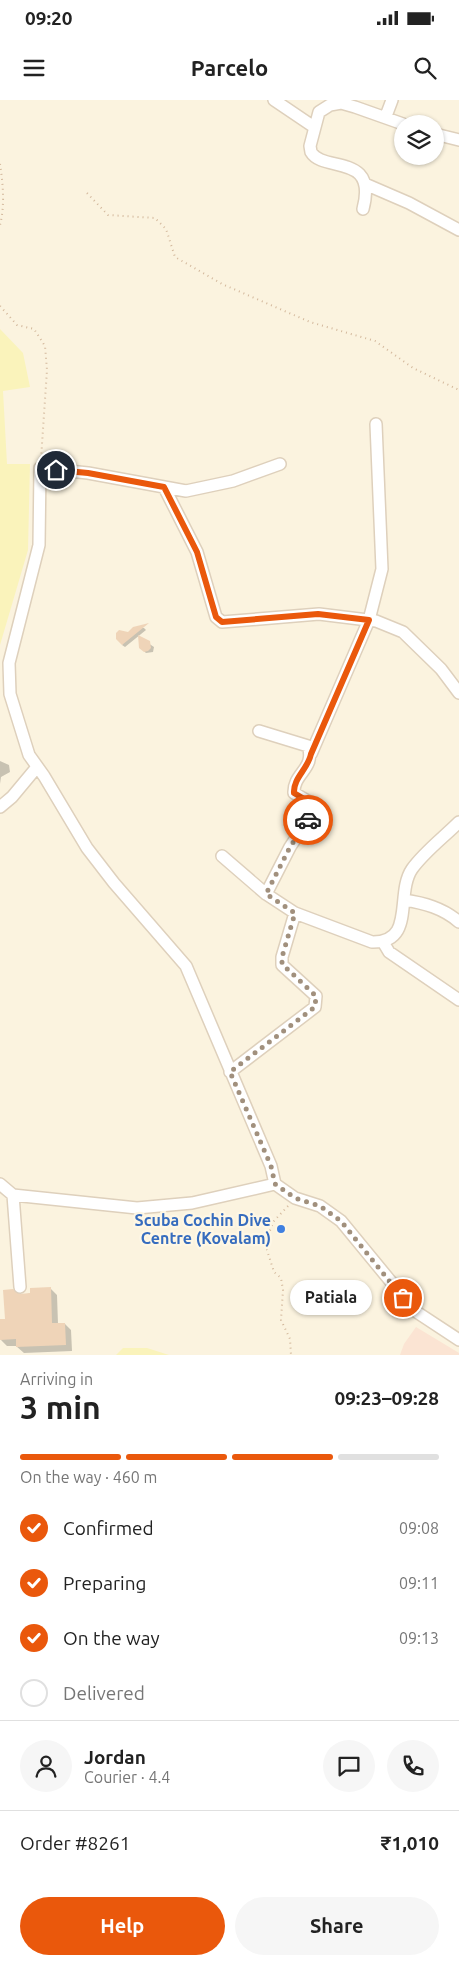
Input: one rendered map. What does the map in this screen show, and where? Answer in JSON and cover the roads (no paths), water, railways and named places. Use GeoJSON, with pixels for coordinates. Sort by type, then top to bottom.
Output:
{"type":"FeatureCollection","features":[{"type":"Feature","properties":{"kind":"street"},"geometry":{"type":"LineString","coordinates":[[275,100],[314,127]]}},
{"type":"Feature","properties":{"kind":"street"},"geometry":{"type":"LineString","coordinates":[[386,116],[392,100]]}},
{"type":"Feature","properties":{"kind":"street"},"geometry":{"type":"LineString","coordinates":[[363,209],[366,196],[365,184],[358,173],[313,156],[310,146],[319,112],[336,104],[355,107],[394,120]]}},
{"type":"Feature","properties":{"kind":"street"},"geometry":{"type":"LineString","coordinates":[[444,136],[459,140]]}},
{"type":"Feature","properties":{"kind":"street"},"geometry":{"type":"LineString","coordinates":[[365,184],[409,203],[459,230]]}},
{"type":"Feature","properties":{"kind":"street"},"geometry":{"type":"LineString","coordinates":[[266,894],[290,847],[313,812],[311,803],[298,797],[294,789],[297,780],[309,763],[311,754],[369,620],[382,569],[376,424]]}},
{"type":"Feature","properties":{"kind":"street"},"geometry":{"type":"LineString","coordinates":[[280,464],[233,481],[186,491],[88,473],[40,468],[39,545],[9,663],[10,694],[29,755],[87,848],[114,883],[186,966],[271,1166],[275,1184],[295,1198],[320,1206],[341,1221],[415,1311],[459,1340]]}},
{"type":"Feature","properties":{"kind":"street"},"geometry":{"type":"LineString","coordinates":[[164,487],[197,552],[216,617],[222,622],[318,614],[369,620],[403,632],[441,669],[459,693]]}},
{"type":"Feature","properties":{"kind":"street"},"geometry":{"type":"LineString","coordinates":[[259,731],[308,746],[311,754]]}},
{"type":"Feature","properties":{"kind":"street"},"geometry":{"type":"LineString","coordinates":[[0,807],[12,798],[37,767]]}},
{"type":"Feature","properties":{"kind":"street"},"geometry":{"type":"LineString","coordinates":[[387,944],[399,928],[408,878],[413,869],[459,822]]}},
{"type":"Feature","properties":{"kind":"street"},"geometry":{"type":"LineString","coordinates":[[222,856],[266,894],[295,913],[364,939],[387,944],[459,1000]]}},
{"type":"Feature","properties":{"kind":"street"},"geometry":{"type":"LineString","coordinates":[[404,900],[429,904],[452,915],[459,922]]}},
{"type":"Feature","properties":{"kind":"street"},"geometry":{"type":"LineString","coordinates":[[230,1072],[315,1007],[316,996],[282,964],[282,957],[295,913]]}},
{"type":"Feature","properties":{"kind":"street"},"geometry":{"type":"LineString","coordinates":[[0,1184],[13,1194],[137,1208],[192,1204],[275,1184]]}},
{"type":"Feature","properties":{"kind":"street"},"geometry":{"type":"LineString","coordinates":[[13,1194],[20,1287]]}},
{"type":"Feature","properties":{"kind":"place","name":"Scuba Cochin Dive Centre (Kovalam)"},"geometry":{"type":"Point","coordinates":[281,1229]}},
{"type":"Feature","properties":{"kind":"place","name":"Patiala"},"geometry":{"type":"Point","coordinates":[403,1298]}}]}
